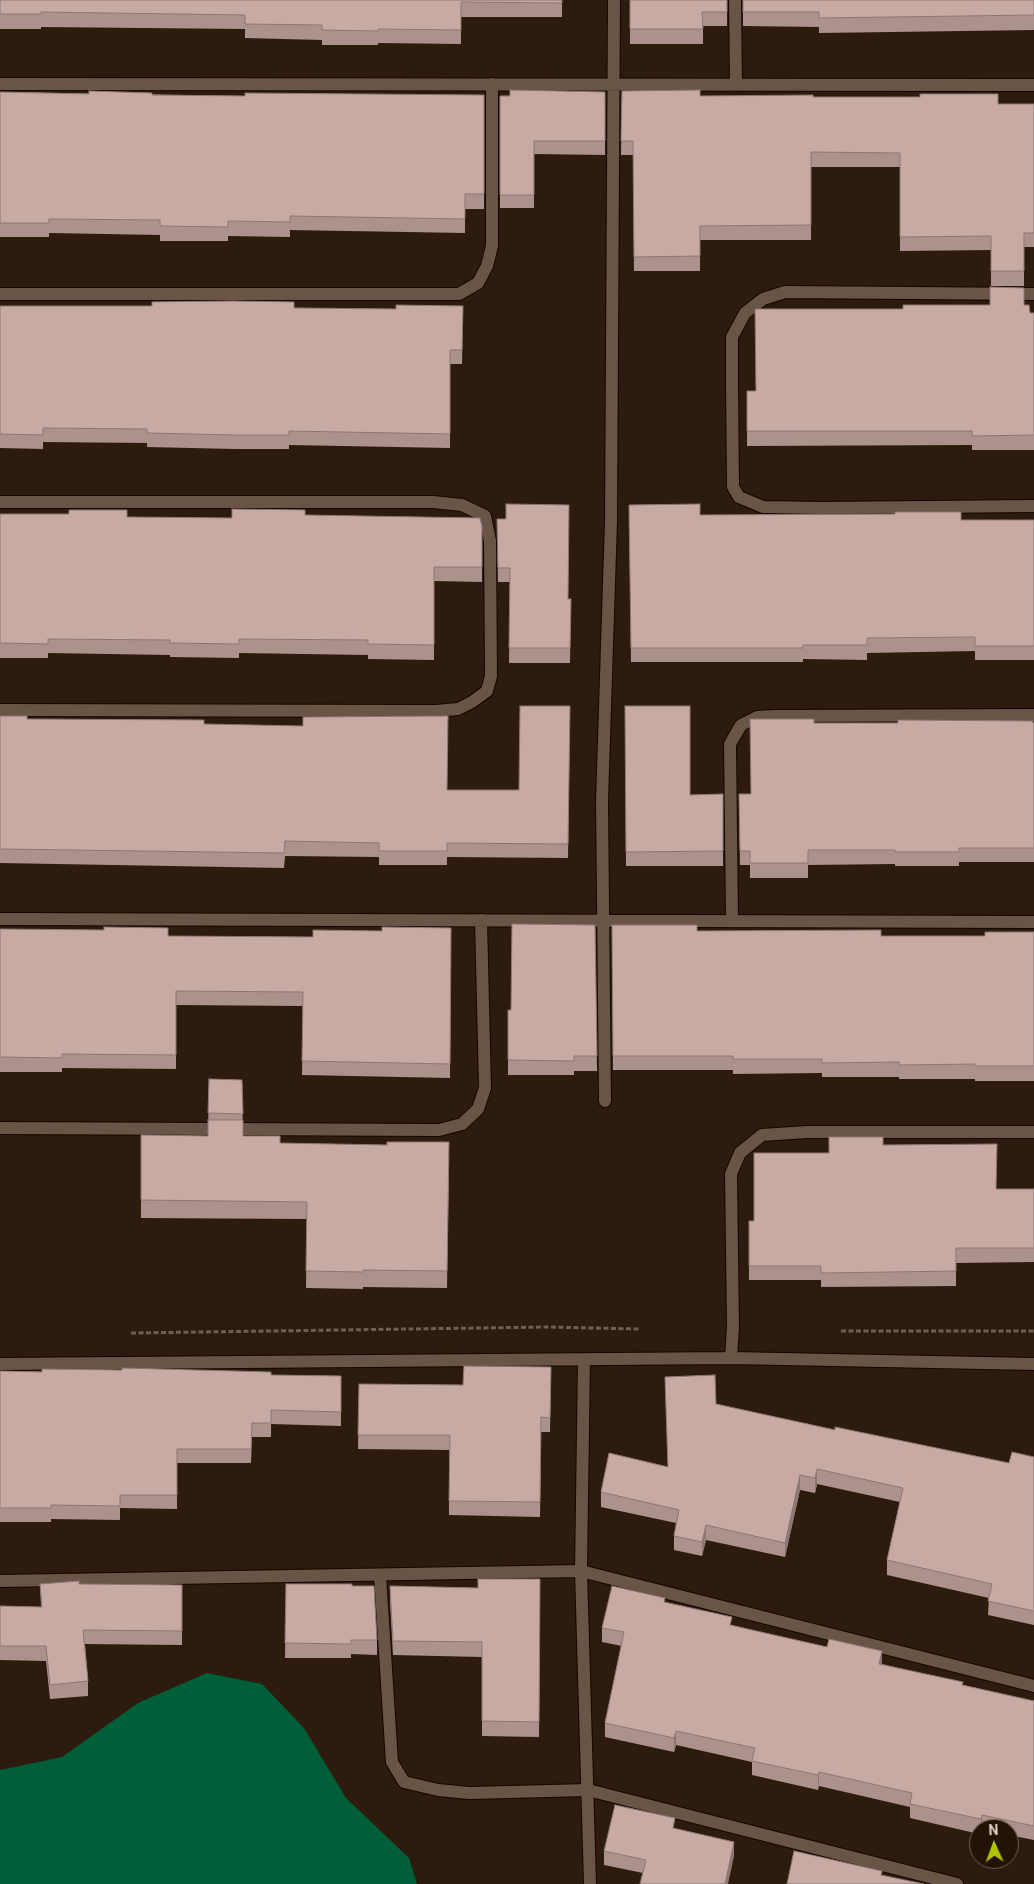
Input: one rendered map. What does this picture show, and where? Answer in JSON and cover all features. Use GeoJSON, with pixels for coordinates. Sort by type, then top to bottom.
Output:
{"type":"FeatureCollection","features":[{"type":"Feature","properties":{"kind":"street"},"geometry":{"type":"LineString","coordinates":[[605,1101],[602,801],[611,521],[614,0]]}},
{"type":"Feature","properties":{"kind":"street"},"geometry":{"type":"LineString","coordinates":[[736,0],[736,84]]}},
{"type":"Feature","properties":{"kind":"street"},"geometry":{"type":"LineString","coordinates":[[0,84],[1034,85]]}},
{"type":"Feature","properties":{"kind":"street"},"geometry":{"type":"LineString","coordinates":[[0,294],[459,294],[478,283],[487,266],[492,246],[492,84]]}},
{"type":"Feature","properties":{"kind":"street"},"geometry":{"type":"LineString","coordinates":[[1034,294],[785,292],[763,299],[745,313],[732,337],[733,487],[739,497],[763,507],[1034,506]]}},
{"type":"Feature","properties":{"kind":"street"},"geometry":{"type":"LineString","coordinates":[[0,502],[424,502],[462,505],[485,516],[490,541],[491,676],[487,690],[472,702],[458,709],[436,711],[0,710]]}},
{"type":"Feature","properties":{"kind":"street"},"geometry":{"type":"LineString","coordinates":[[732,921],[730,744],[741,725],[757,717],[775,716],[1034,715]]}},
{"type":"Feature","properties":{"kind":"street"},"geometry":{"type":"LineString","coordinates":[[0,919],[1034,922]]}},
{"type":"Feature","properties":{"kind":"street"},"geometry":{"type":"LineString","coordinates":[[0,1128],[439,1130],[462,1124],[478,1109],[485,1088],[480,920]]}},
{"type":"Feature","properties":{"kind":"street"},"geometry":{"type":"LineString","coordinates":[[732,1358],[734,1327],[731,1174],[740,1153],[762,1135],[807,1132],[1034,1132]]}},
{"type":"Feature","properties":{"kind":"street"},"geometry":{"type":"LineString","coordinates":[[0,1364],[732,1358],[1034,1364]]}},
{"type":"Feature","properties":{"kind":"street"},"geometry":{"type":"LineString","coordinates":[[584,1359],[581,1571],[590,1884]]}},
{"type":"Feature","properties":{"kind":"street"},"geometry":{"type":"LineString","coordinates":[[0,1581],[581,1571],[1034,1686]]}},
{"type":"Feature","properties":{"kind":"street"},"geometry":{"type":"LineString","coordinates":[[380,1575],[392,1762],[404,1782],[438,1790],[469,1793],[588,1790],[957,1884]]}},
{"type":"Feature","properties":{"kind":"path"},"geometry":{"type":"LineString","coordinates":[[130,1334],[548,1327],[647,1330]]}},
{"type":"Feature","properties":{"kind":"path"},"geometry":{"type":"LineString","coordinates":[[838,1331],[1034,1331]]}},
{"type":"Feature","properties":{"kind":"green space"},"geometry":{"type":"Polygon","coordinates":[[[207,1673],[262,1684],[304,1728],[346,1798],[409,1858],[417,1884],[0,1884],[0,1770],[62,1757],[138,1703],[207,1673]]]}},
{"type":"Feature","properties":{"kind":"building"},"geometry":{"type":"Polygon","coordinates":[[[0,0],[562,0],[562,3],[461,2],[461,30],[378,29],[378,31],[322,30],[322,25],[245,24],[245,15],[41,12],[41,14],[0,14],[0,0]]]}},
{"type":"Feature","properties":{"kind":"building"},"geometry":{"type":"Polygon","coordinates":[[[630,0],[727,0],[727,12],[702,12],[703,29],[630,29],[630,0]]]}},
{"type":"Feature","properties":{"kind":"building"},"geometry":{"type":"Polygon","coordinates":[[[743,0],[1034,0],[1034,15],[819,18],[819,12],[743,12],[743,0]]]}},
{"type":"Feature","properties":{"kind":"building"},"geometry":{"type":"Polygon","coordinates":[[[510,90],[605,92],[605,141],[534,141],[534,195],[500,195],[500,96],[510,96],[510,90]]]}},
{"type":"Feature","properties":{"kind":"building"},"geometry":{"type":"Polygon","coordinates":[[[700,90],[700,96],[813,95],[813,97],[920,97],[920,94],[998,94],[998,104],[1034,104],[1034,233],[1024,233],[1024,271],[991,271],[991,236],[900,237],[900,153],[811,152],[811,225],[700,226],[700,256],[634,257],[633,141],[621,141],[622,91],[700,90]]]}},
{"type":"Feature","properties":{"kind":"building"},"geometry":{"type":"Polygon","coordinates":[[[89,91],[152,93],[152,95],[245,96],[245,93],[484,95],[484,194],[465,194],[465,219],[290,216],[290,222],[228,221],[228,227],[160,226],[160,220],[49,219],[49,223],[0,223],[0,92],[89,94],[89,91]]]}},
{"type":"Feature","properties":{"kind":"building"},"geometry":{"type":"Polygon","coordinates":[[[990,287],[1024,288],[1024,305],[1029,305],[1030,313],[1034,313],[1034,435],[972,436],[972,431],[747,431],[747,391],[756,391],[755,309],[903,309],[903,305],[990,305],[990,287]]]}},
{"type":"Feature","properties":{"kind":"building"},"geometry":{"type":"Polygon","coordinates":[[[152,302],[294,302],[294,308],[396,309],[396,305],[463,306],[462,350],[450,350],[450,434],[289,431],[289,435],[234,435],[147,433],[147,429],[43,428],[43,435],[0,434],[0,306],[152,306],[152,302]]]}},
{"type":"Feature","properties":{"kind":"building"},"geometry":{"type":"Polygon","coordinates":[[[506,504],[569,505],[568,599],[571,599],[570,648],[509,648],[510,568],[498,568],[497,519],[506,519],[506,504]]]}},
{"type":"Feature","properties":{"kind":"building"},"geometry":{"type":"Polygon","coordinates":[[[700,504],[700,515],[961,512],[961,520],[1034,520],[1034,646],[975,646],[975,637],[867,638],[867,645],[803,645],[803,648],[631,648],[629,505],[700,504]]]}},
{"type":"Feature","properties":{"kind":"building"},"geometry":{"type":"Polygon","coordinates":[[[232,509],[305,510],[305,515],[480,518],[482,527],[482,567],[434,567],[434,645],[368,644],[368,640],[239,639],[239,644],[170,643],[170,640],[48,639],[48,644],[0,643],[0,514],[69,514],[69,510],[127,510],[127,517],[232,518],[232,509]]]}},
{"type":"Feature","properties":{"kind":"building"},"geometry":{"type":"Polygon","coordinates":[[[520,706],[570,706],[568,844],[447,843],[447,851],[379,851],[379,843],[285,841],[284,853],[0,849],[0,716],[27,716],[27,719],[204,720],[204,724],[303,726],[303,717],[448,716],[447,790],[519,790],[520,706]]]}},
{"type":"Feature","properties":{"kind":"building"},"geometry":{"type":"Polygon","coordinates":[[[625,706],[690,706],[690,795],[723,794],[723,851],[626,852],[625,706]]]}},
{"type":"Feature","properties":{"kind":"building"},"geometry":{"type":"Polygon","coordinates":[[[750,719],[814,719],[814,723],[898,723],[898,720],[1033,721],[1034,848],[959,848],[959,852],[808,850],[808,863],[750,863],[750,851],[740,851],[739,794],[751,794],[750,719]]]}},
{"type":"Feature","properties":{"kind":"building"},"geometry":{"type":"Polygon","coordinates":[[[512,924],[595,925],[597,1056],[574,1056],[574,1061],[508,1060],[508,1010],[511,1010],[512,924]]]}},
{"type":"Feature","properties":{"kind":"building"},"geometry":{"type":"Polygon","coordinates":[[[612,925],[697,925],[697,931],[881,930],[881,936],[985,936],[985,932],[1034,932],[1034,1066],[975,1066],[975,1064],[899,1065],[899,1062],[822,1063],[822,1059],[733,1059],[733,1056],[613,1056],[612,925]]]}},
{"type":"Feature","properties":{"kind":"building"},"geometry":{"type":"Polygon","coordinates":[[[104,927],[168,928],[168,936],[313,937],[313,930],[382,931],[382,927],[451,928],[450,1064],[302,1061],[303,992],[176,991],[176,1055],[62,1054],[62,1058],[0,1057],[0,929],[104,930],[104,927]]]}},
{"type":"Feature","properties":{"kind":"building"},"geometry":{"type":"Polygon","coordinates":[[[209,1079],[242,1080],[243,1114],[208,1113],[209,1079]]]}},
{"type":"Feature","properties":{"kind":"building"},"geometry":{"type":"Polygon","coordinates":[[[208,1120],[243,1120],[243,1136],[280,1136],[280,1143],[387,1145],[387,1142],[449,1142],[447,1271],[306,1271],[307,1202],[141,1200],[141,1135],[208,1136],[208,1120]]]}},
{"type":"Feature","properties":{"kind":"building"},"geometry":{"type":"Polygon","coordinates":[[[829,1137],[883,1137],[883,1145],[997,1144],[996,1189],[1034,1189],[1034,1248],[956,1248],[956,1271],[821,1273],[821,1266],[749,1266],[749,1221],[754,1221],[754,1153],[829,1153],[829,1137]]]}},
{"type":"Feature","properties":{"kind":"building"},"geometry":{"type":"Polygon","coordinates":[[[464,1366],[551,1367],[550,1418],[541,1417],[540,1502],[449,1501],[450,1435],[358,1435],[359,1384],[463,1385],[464,1366]]]}},
{"type":"Feature","properties":{"kind":"building"},"geometry":{"type":"Polygon","coordinates":[[[122,1368],[271,1372],[271,1375],[341,1376],[341,1412],[271,1410],[271,1423],[252,1423],[251,1449],[177,1449],[177,1495],[120,1495],[120,1506],[51,1505],[51,1508],[0,1508],[0,1371],[42,1372],[42,1369],[122,1370],[122,1368]]]}},
{"type":"Feature","properties":{"kind":"building"},"geometry":{"type":"Polygon","coordinates":[[[715,1375],[716,1404],[835,1430],[835,1427],[1009,1463],[1012,1452],[1034,1457],[1034,1611],[988,1601],[992,1584],[887,1560],[903,1488],[817,1469],[815,1478],[800,1475],[785,1543],[706,1525],[702,1542],[674,1536],[679,1510],[601,1492],[609,1453],[668,1467],[665,1377],[715,1375]]]}},
{"type":"Feature","properties":{"kind":"building"},"geometry":{"type":"Polygon","coordinates":[[[478,1579],[540,1579],[539,1722],[482,1721],[482,1642],[393,1641],[390,1586],[478,1588],[478,1579]]]}},
{"type":"Feature","properties":{"kind":"building"},"geometry":{"type":"Polygon","coordinates":[[[79,1581],[79,1584],[182,1585],[182,1631],[83,1630],[88,1681],[50,1685],[46,1646],[0,1646],[0,1606],[42,1607],[40,1584],[79,1581]]]}},
{"type":"Feature","properties":{"kind":"building"},"geometry":{"type":"Polygon","coordinates":[[[286,1584],[374,1586],[377,1640],[351,1640],[351,1644],[285,1643],[286,1584]]]}},
{"type":"Feature","properties":{"kind":"building"},"geometry":{"type":"Polygon","coordinates":[[[612,1586],[665,1598],[664,1602],[732,1617],[730,1625],[827,1647],[829,1639],[882,1651],[879,1664],[963,1682],[962,1685],[1034,1701],[1034,1826],[1019,1823],[1019,1819],[1001,1819],[982,1815],[981,1819],[910,1804],[912,1793],[819,1772],[818,1775],[752,1761],[755,1748],[676,1731],[674,1738],[605,1723],[624,1632],[602,1628],[612,1586]]]}},
{"type":"Feature","properties":{"kind":"building"},"geometry":{"type":"Polygon","coordinates":[[[615,1805],[675,1818],[673,1828],[734,1842],[725,1884],[640,1884],[646,1860],[604,1851],[615,1805]]]}},
{"type":"Feature","properties":{"kind":"building"},"geometry":{"type":"Polygon","coordinates":[[[794,1851],[882,1871],[881,1875],[924,1884],[787,1884],[794,1851]]]}}]}
